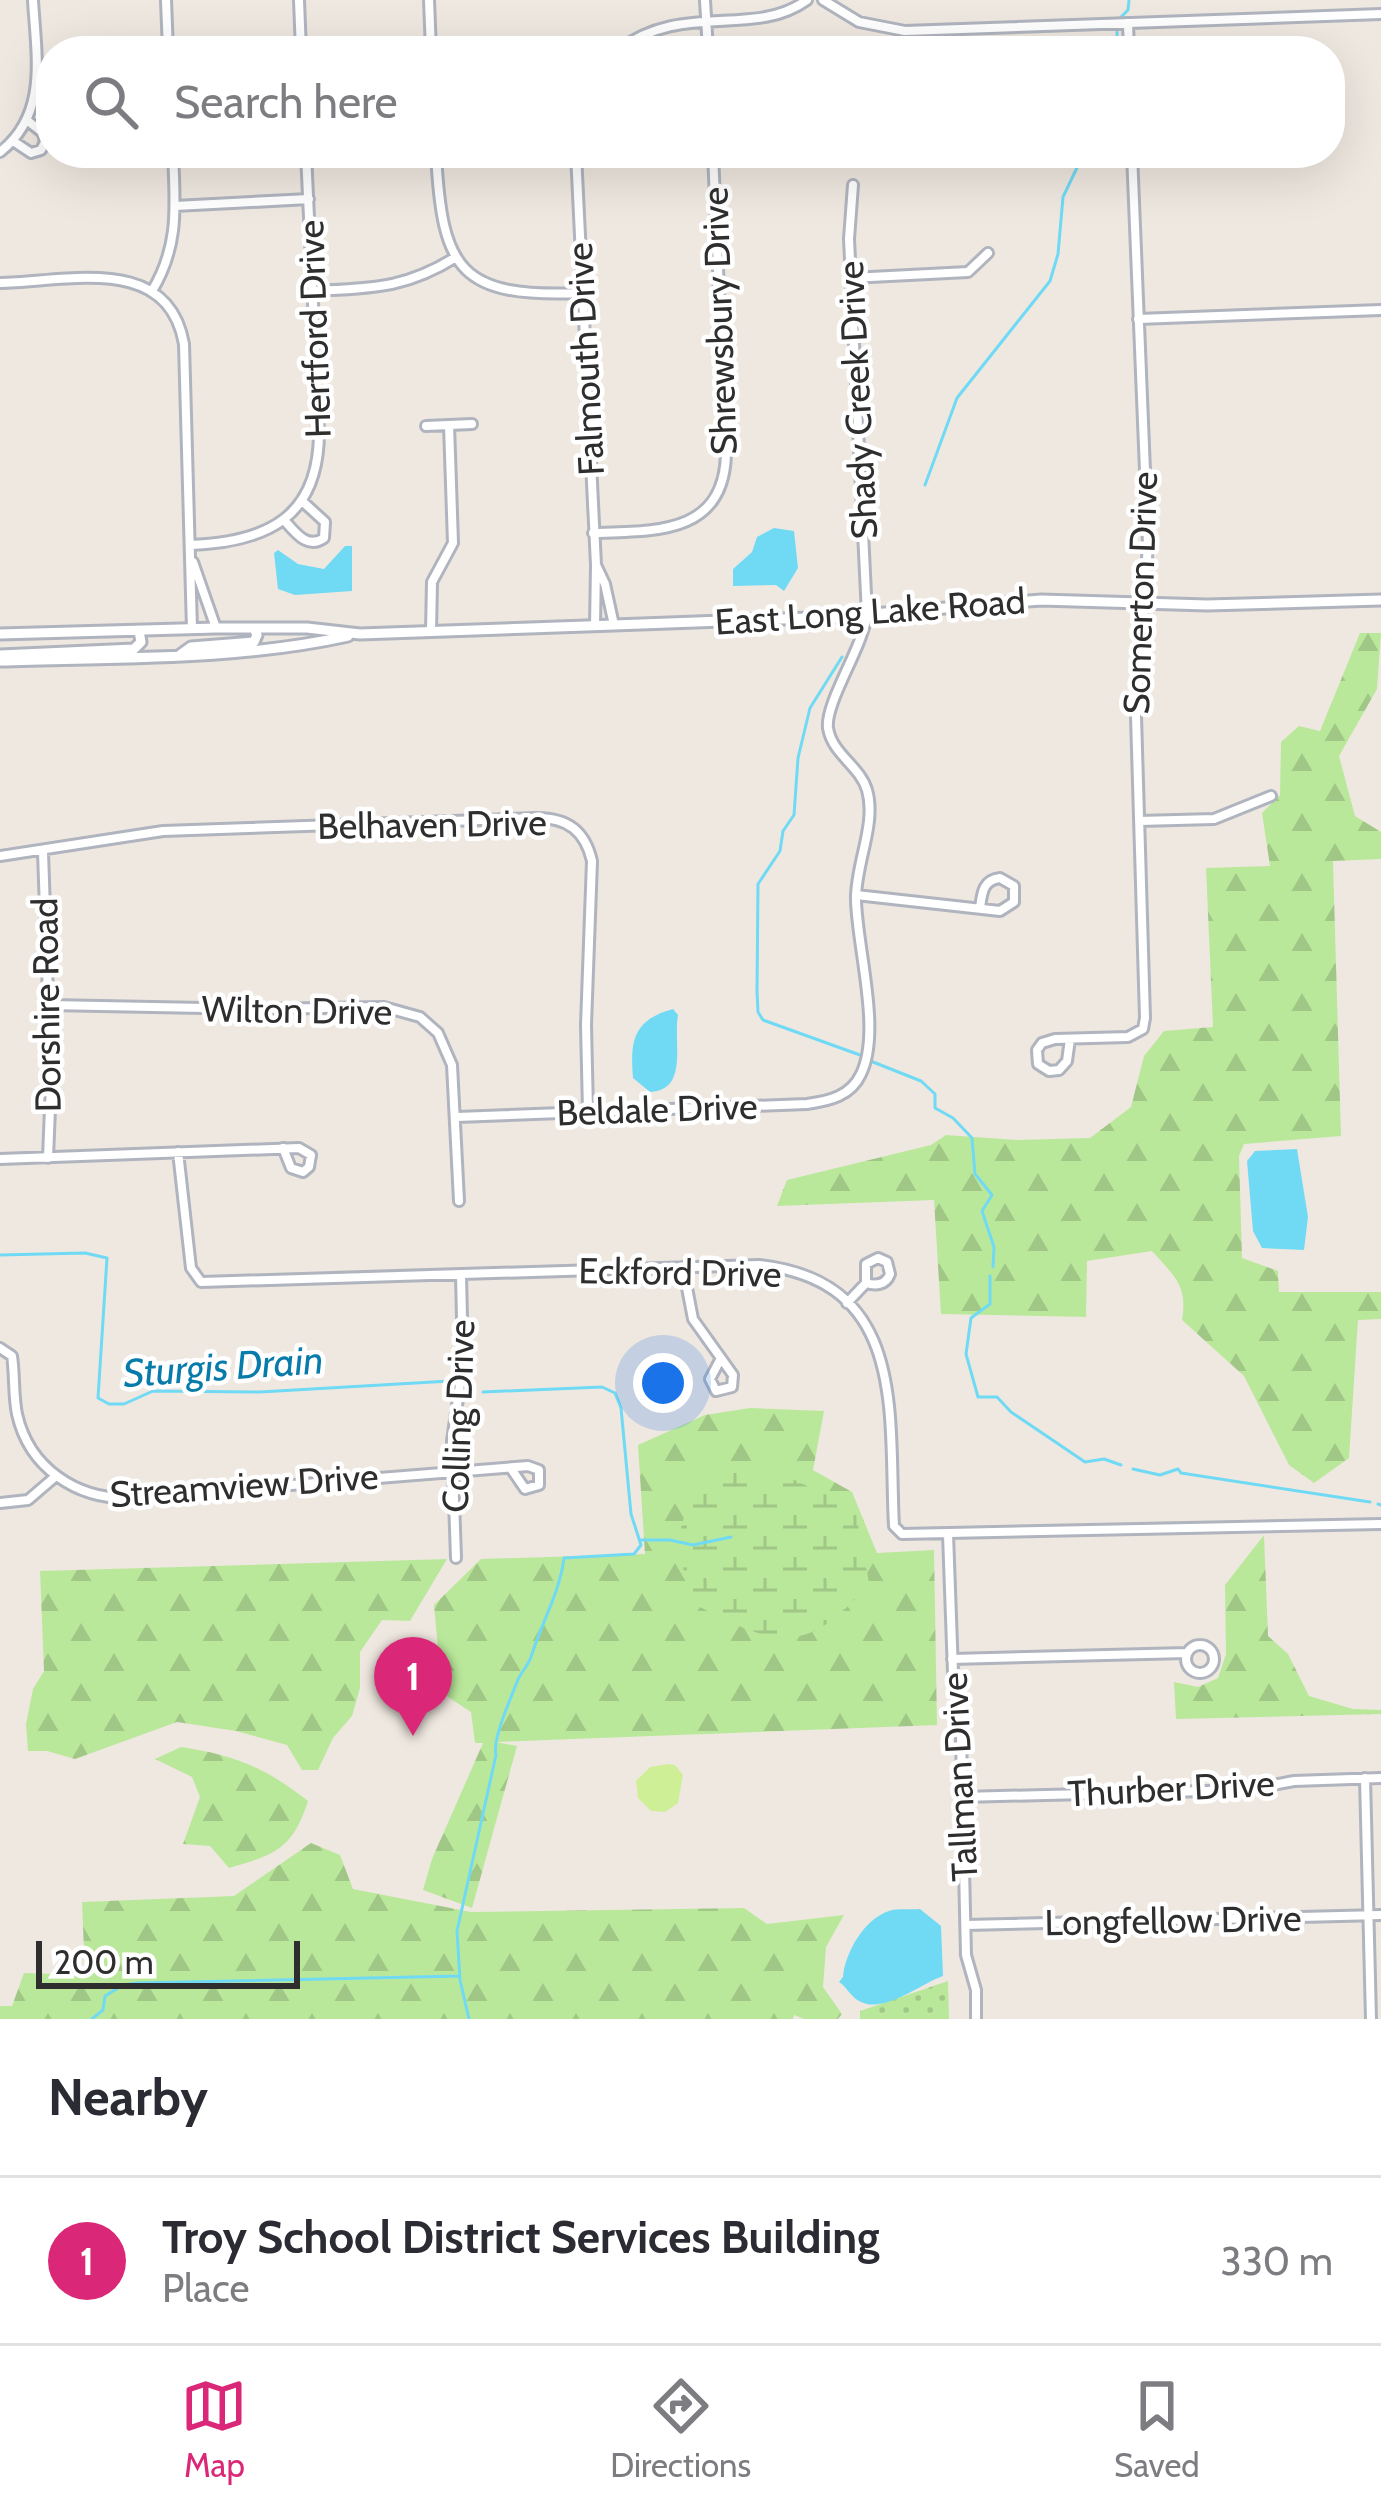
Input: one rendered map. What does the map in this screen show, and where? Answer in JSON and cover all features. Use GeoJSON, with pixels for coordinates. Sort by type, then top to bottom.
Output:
{"type":"FeatureCollection","features":[{"type":"Feature","properties":{"kind":"main road","name":"East Long Lake Road"},"geometry":{"type":"LineString","coordinates":[[0,634],[307,628],[359,634],[867,615],[1018,601],[1242,604],[1381,600]]}},
{"type":"Feature","properties":{"kind":"main road"},"geometry":{"type":"LineString","coordinates":[[180,655],[190,647],[254,642],[254,628]]}},
{"type":"Feature","properties":{"kind":"main road"},"geometry":{"type":"LineString","coordinates":[[0,658],[134,649],[140,642],[139,631]]}},
{"type":"Feature","properties":{"kind":"main road","name":"East Long Lake Road"},"geometry":{"type":"LineString","coordinates":[[0,658],[180,655],[308,645],[359,634]]}},
{"type":"Feature","properties":{"kind":"street"},"geometry":{"type":"LineString","coordinates":[[33,0],[36,63]]}},
{"type":"Feature","properties":{"kind":"street"},"geometry":{"type":"LineString","coordinates":[[166,0],[167,36]]}},
{"type":"Feature","properties":{"kind":"street"},"geometry":{"type":"LineString","coordinates":[[299,0],[301,36]]}},
{"type":"Feature","properties":{"kind":"street"},"geometry":{"type":"LineString","coordinates":[[429,0],[430,36]]}},
{"type":"Feature","properties":{"kind":"street"},"geometry":{"type":"LineString","coordinates":[[705,0],[707,36]]}},
{"type":"Feature","properties":{"kind":"street"},"geometry":{"type":"LineString","coordinates":[[640,36],[653,28],[706,18],[782,13],[807,0]]}},
{"type":"Feature","properties":{"kind":"street"},"geometry":{"type":"LineString","coordinates":[[823,0],[850,18],[892,30],[1381,14]]}},
{"type":"Feature","properties":{"kind":"street"},"geometry":{"type":"LineString","coordinates":[[1128,23],[1128,36]]}},
{"type":"Feature","properties":{"kind":"street"},"geometry":{"type":"LineString","coordinates":[[0,152],[28,121],[36,88]]}},
{"type":"Feature","properties":{"kind":"street"},"geometry":{"type":"LineString","coordinates":[[28,121],[36,127]]}},
{"type":"Feature","properties":{"kind":"street"},"geometry":{"type":"LineString","coordinates":[[13,141],[36,152]]}},
{"type":"Feature","properties":{"kind":"street"},"geometry":{"type":"LineString","coordinates":[[152,291],[174,244],[174,168]]}},
{"type":"Feature","properties":{"kind":"street","name":"Hertford Drive"},"geometry":{"type":"LineString","coordinates":[[191,550],[238,542],[284,520],[302,501],[315,475],[320,448],[307,168]]}},
{"type":"Feature","properties":{"kind":"street"},"geometry":{"type":"LineString","coordinates":[[437,168],[440,218],[456,257],[473,275],[500,290],[533,295],[582,292]]}},
{"type":"Feature","properties":{"kind":"street","name":"Falmouth Drive"},"geometry":{"type":"LineString","coordinates":[[577,168],[596,626]]}},
{"type":"Feature","properties":{"kind":"street","name":"Shrewsbury Drive"},"geometry":{"type":"LineString","coordinates":[[593,533],[657,530],[687,523],[710,503],[725,474],[714,168]]}},
{"type":"Feature","properties":{"kind":"street","name":"Somerton Drive"},"geometry":{"type":"LineString","coordinates":[[1070,1039],[1128,1037],[1141,1032],[1145,1018],[1136,704],[1148,544],[1133,168]]}},
{"type":"Feature","properties":{"kind":"street","name":"Shady Creek Drive"},"geometry":{"type":"LineString","coordinates":[[853,185],[848,226],[867,615]]}},
{"type":"Feature","properties":{"kind":"street"},"geometry":{"type":"LineString","coordinates":[[176,206],[308,199]]}},
{"type":"Feature","properties":{"kind":"street"},"geometry":{"type":"LineString","coordinates":[[851,278],[968,272],[988,253]]}},
{"type":"Feature","properties":{"kind":"street"},"geometry":{"type":"LineString","coordinates":[[313,291],[402,284],[456,257]]}},
{"type":"Feature","properties":{"kind":"street"},"geometry":{"type":"LineString","coordinates":[[0,283],[116,279],[152,291],[173,311],[184,344],[192,628]]}},
{"type":"Feature","properties":{"kind":"street"},"geometry":{"type":"LineString","coordinates":[[1138,319],[1381,310]]}},
{"type":"Feature","properties":{"kind":"street"},"geometry":{"type":"LineString","coordinates":[[426,426],[472,424]]}},
{"type":"Feature","properties":{"kind":"street"},"geometry":{"type":"LineString","coordinates":[[431,631],[432,582],[454,543],[449,425]]}},
{"type":"Feature","properties":{"kind":"street"},"geometry":{"type":"LineString","coordinates":[[284,520],[306,542],[324,538],[325,522],[302,501]]}},
{"type":"Feature","properties":{"kind":"street"},"geometry":{"type":"LineString","coordinates":[[191,550],[216,628]]}},
{"type":"Feature","properties":{"kind":"street","name":"Falmouth Drive"},"geometry":{"type":"LineString","coordinates":[[596,565],[614,625]]}},
{"type":"Feature","properties":{"kind":"street"},"geometry":{"type":"LineString","coordinates":[[867,615],[861,644],[828,720],[831,738],[861,777],[868,798],[856,895],[1000,911],[1011,907],[1014,886],[1000,878],[990,880],[980,908]]}},
{"type":"Feature","properties":{"kind":"street"},"geometry":{"type":"LineString","coordinates":[[1139,821],[1214,819],[1271,796]]}},
{"type":"Feature","properties":{"kind":"street","name":"Belhaven Drive"},"geometry":{"type":"LineString","coordinates":[[0,856],[163,831],[537,818],[568,823],[582,836],[592,861],[586,1025],[589,1111]]}},
{"type":"Feature","properties":{"kind":"street","name":"Dorshire Road"},"geometry":{"type":"LineString","coordinates":[[43,852],[52,1094],[48,1158]]}},
{"type":"Feature","properties":{"kind":"street","name":"Beldale Drive"},"geometry":{"type":"LineString","coordinates":[[457,1117],[830,1100],[853,1086],[868,1047],[856,895]]}},
{"type":"Feature","properties":{"kind":"street","name":"Wilton Drive"},"geometry":{"type":"LineString","coordinates":[[49,1004],[397,1008],[420,1017],[443,1041],[452,1065],[459,1201]]}},
{"type":"Feature","properties":{"kind":"street"},"geometry":{"type":"LineString","coordinates":[[1070,1039],[1067,1061],[1059,1070],[1048,1071],[1038,1064],[1036,1054],[1042,1043],[1070,1039]]}},
{"type":"Feature","properties":{"kind":"street"},"geometry":{"type":"LineString","coordinates":[[0,1160],[283,1148]]}},
{"type":"Feature","properties":{"kind":"street","name":"Eckford Drive"},"geometry":{"type":"LineString","coordinates":[[178,1152],[191,1268],[201,1282],[759,1265],[818,1282],[847,1304],[874,1340],[888,1377],[894,1526],[904,1535],[1381,1523]]}},
{"type":"Feature","properties":{"kind":"street"},"geometry":{"type":"LineString","coordinates":[[683,1267],[689,1308],[720,1360]]}},
{"type":"Feature","properties":{"kind":"street","name":"Colling Drive"},"geometry":{"type":"LineString","coordinates":[[456,1558],[453,1426],[463,1363],[461,1275]]}},
{"type":"Feature","properties":{"kind":"street"},"geometry":{"type":"LineString","coordinates":[[847,1304],[866,1283]]}},
{"type":"Feature","properties":{"kind":"street","name":"Streamview Drive"},"geometry":{"type":"LineString","coordinates":[[0,1348],[12,1356],[21,1430],[56,1476],[88,1493],[121,1498],[453,1470],[512,1470]]}},
{"type":"Feature","properties":{"kind":"street"},"geometry":{"type":"LineString","coordinates":[[0,1503],[28,1500],[56,1476]]}},
{"type":"Feature","properties":{"kind":"street","name":"Tallman Drive"},"geometry":{"type":"LineString","coordinates":[[948,1534],[952,1659],[961,1737],[966,1925],[976,2019]]}},
{"type":"Feature","properties":{"kind":"street"},"geometry":{"type":"LineString","coordinates":[[952,1659],[1187,1653]]}},
{"type":"Feature","properties":{"kind":"street"},"geometry":{"type":"LineString","coordinates":[[1365,1778],[1371,2019]]}},
{"type":"Feature","properties":{"kind":"street","name":"Thurber Drive"},"geometry":{"type":"LineString","coordinates":[[962,1797],[1246,1790],[1294,1780],[1381,1778]]}},
{"type":"Feature","properties":{"kind":"street","name":"Longfellow Drive"},"geometry":{"type":"LineString","coordinates":[[966,1925],[1381,1915]]}},
{"type":"Feature","properties":{"kind":"green space"},"geometry":{"type":"Polygon","coordinates":[[[1360,633],[1381,633],[1377,689],[1339,756],[1355,816],[1381,832],[1381,859],[1333,861],[1341,1136],[1244,1144],[1239,1156],[1242,1258],[1278,1271],[1279,1292],[1381,1292],[1381,1319],[1358,1320],[1349,1458],[1314,1483],[1289,1465],[1244,1376],[1182,1320],[1181,1289],[1152,1251],[1087,1261],[1086,1317],[941,1314],[934,1200],[777,1206],[787,1180],[931,1145],[946,1135],[1090,1138],[1131,1107],[1144,1056],[1164,1031],[1213,1027],[1206,868],[1270,866],[1262,813],[1280,795],[1281,742],[1299,726],[1320,731],[1360,633]]]}},
{"type":"Feature","properties":{"kind":"green space"},"geometry":{"type":"Polygon","coordinates":[[[750,1408],[824,1411],[813,1470],[852,1492],[877,1553],[934,1550],[937,1725],[496,1742],[517,1746],[472,1908],[423,1890],[483,1743],[475,1743],[471,1712],[442,1693],[434,1605],[481,1559],[645,1554],[638,1445],[705,1415],[750,1408]]]}},
{"type":"Feature","properties":{"kind":"green space"},"geometry":{"type":"Polygon","coordinates":[[[728,1460],[790,1478],[855,1508],[869,1583],[827,1624],[807,1634],[768,1636],[694,1604],[676,1545],[684,1518],[682,1491],[728,1460]]]}},
{"type":"Feature","properties":{"kind":"green space"},"geometry":{"type":"Polygon","coordinates":[[[1264,1535],[1268,1636],[1288,1654],[1309,1696],[1353,1709],[1381,1710],[1381,1714],[1176,1719],[1174,1682],[1198,1687],[1218,1678],[1226,1654],[1225,1585],[1264,1535]]]}},
{"type":"Feature","properties":{"kind":"green space"},"geometry":{"type":"Polygon","coordinates":[[[447,1559],[410,1621],[382,1620],[360,1652],[360,1688],[352,1716],[333,1738],[318,1770],[302,1770],[287,1745],[177,1722],[75,1759],[28,1751],[26,1724],[33,1689],[44,1671],[40,1571],[447,1559]]]}},
{"type":"Feature","properties":{"kind":"green space"},"geometry":{"type":"Polygon","coordinates":[[[181,1747],[248,1764],[308,1801],[289,1839],[259,1859],[229,1868],[210,1846],[183,1844],[200,1797],[192,1777],[155,1759],[181,1747]]]}},
{"type":"Feature","properties":{"kind":"green space"},"geometry":{"type":"Polygon","coordinates":[[[668,1764],[683,1775],[678,1803],[665,1812],[651,1811],[638,1798],[636,1781],[650,1767],[668,1764]]]}},
{"type":"Feature","properties":{"kind":"green space"},"geometry":{"type":"Polygon","coordinates":[[[311,1843],[340,1855],[353,1889],[471,1912],[744,1908],[767,1924],[844,1915],[826,1947],[823,1987],[842,2014],[838,2019],[794,2015],[793,2019],[0,2019],[0,2006],[12,2006],[24,1973],[85,1975],[82,1902],[234,1896],[311,1843]]]}},
{"type":"Feature","properties":{"kind":"green space"},"geometry":{"type":"Polygon","coordinates":[[[948,1981],[949,2019],[860,2019],[860,2011],[948,1981]]]}},
{"type":"Feature","properties":{"kind":"water"},"geometry":{"type":"Polygon","coordinates":[[[774,528],[794,531],[798,568],[784,591],[776,585],[733,586],[733,569],[752,552],[757,537],[774,528]]]}},
{"type":"Feature","properties":{"kind":"water"},"geometry":{"type":"Polygon","coordinates":[[[345,546],[352,546],[352,591],[295,595],[278,589],[274,553],[278,550],[298,564],[324,569],[345,546]]]}},
{"type":"Feature","properties":{"kind":"water"},"geometry":{"type":"Polygon","coordinates":[[[673,1009],[678,1015],[675,1074],[662,1089],[650,1092],[633,1078],[634,1043],[649,1019],[673,1009]]]}},
{"type":"Feature","properties":{"kind":"water"},"geometry":{"type":"Polygon","coordinates":[[[1297,1149],[1308,1217],[1304,1250],[1262,1248],[1253,1231],[1247,1161],[1255,1151],[1297,1149]]]}},
{"type":"Feature","properties":{"kind":"water"},"geometry":{"type":"Polygon","coordinates":[[[920,1909],[941,1926],[943,1976],[879,2004],[856,1999],[839,1982],[857,1938],[880,1915],[920,1909]]]}},
{"type":"Feature","properties":{"kind":"waterway"},"geometry":{"type":"LineString","coordinates":[[1120,18],[1129,0]]}},
{"type":"Feature","properties":{"kind":"waterway"},"geometry":{"type":"LineString","coordinates":[[925,485],[957,398],[1050,281],[1058,254],[1063,197],[1077,168]]}},
{"type":"Feature","properties":{"kind":"waterway"},"geometry":{"type":"LineString","coordinates":[[842,657],[810,708],[798,758],[794,815],[783,831],[780,851],[758,884],[757,992],[763,1020],[860,1055]]}},
{"type":"Feature","properties":{"kind":"waterway"},"geometry":{"type":"LineString","coordinates":[[873,1062],[921,1081],[935,1094],[935,1108],[972,1138],[975,1174],[992,1195],[982,1211],[994,1247],[993,1267]]}},
{"type":"Feature","properties":{"kind":"waterway","name":"Sturgis Drain"},"geometry":{"type":"LineString","coordinates":[[0,1255],[85,1253],[107,1258],[98,1398],[109,1404],[124,1404],[153,1391],[260,1392],[450,1381]]}},
{"type":"Feature","properties":{"kind":"waterway"},"geometry":{"type":"LineString","coordinates":[[990,1276],[990,1304],[971,1318],[966,1354],[978,1397],[997,1397],[1011,1412],[1085,1462],[1104,1459],[1121,1465]]}},
{"type":"Feature","properties":{"kind":"waterway","name":"Sturgis Drain"},"geometry":{"type":"LineString","coordinates":[[469,2019],[460,1980],[457,1931],[502,1720],[550,1608],[564,1558],[634,1554],[641,1545],[631,1514],[621,1408],[615,1393],[602,1387],[483,1392]]}},
{"type":"Feature","properties":{"kind":"waterway"},"geometry":{"type":"LineString","coordinates":[[1133,1469],[1160,1475],[1178,1469],[1370,1502]]}},
{"type":"Feature","properties":{"kind":"waterway"},"geometry":{"type":"LineString","coordinates":[[641,1540],[693,1545],[731,1537]]}},
{"type":"Feature","properties":{"kind":"waterway"},"geometry":{"type":"LineString","coordinates":[[92,2019],[103,2010],[105,1996],[137,1983],[460,1976]]}},
{"type":"Feature","properties":{"kind":"place","name":"Troy School District Services Building"},"geometry":{"type":"Point","coordinates":[413,1736]}}]}
